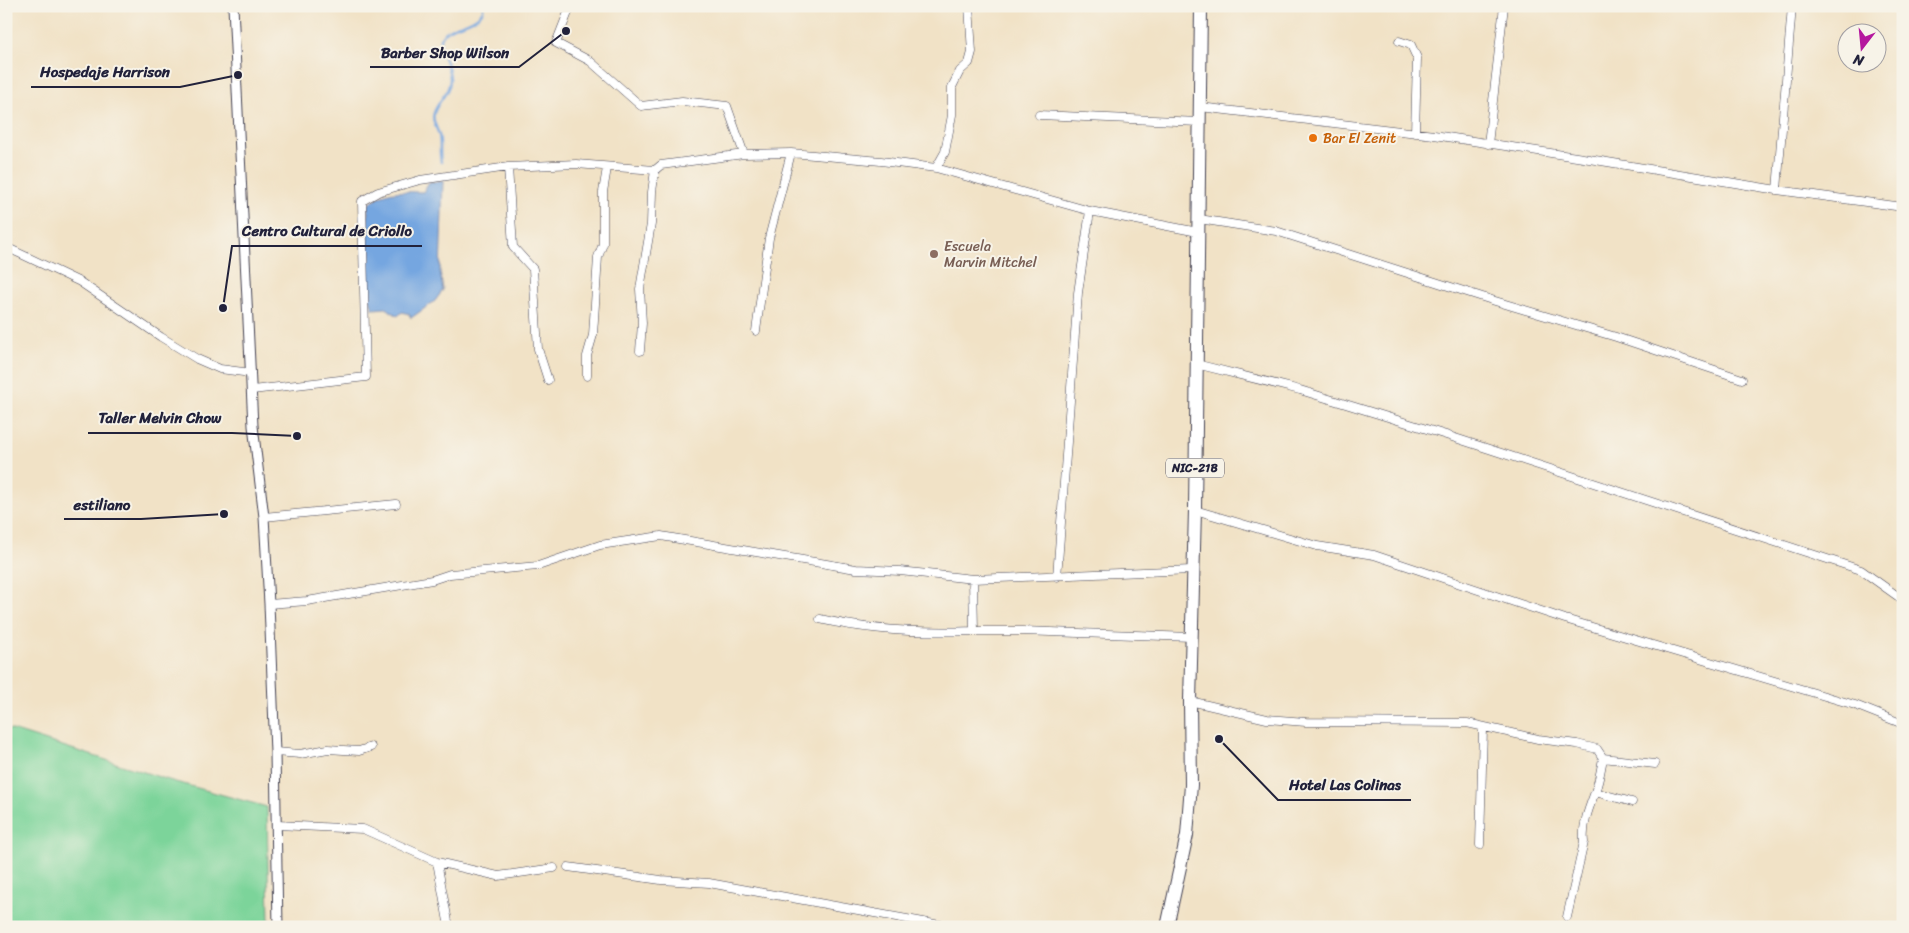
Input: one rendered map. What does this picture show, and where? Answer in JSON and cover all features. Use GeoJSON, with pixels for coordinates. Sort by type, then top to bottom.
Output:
{"type":"FeatureCollection","features":[{"type":"Feature","properties":{"kind":"highway","name":"NIC-21B"},"geometry":{"type":"LineString","coordinates":[[1167,927],[1187,836],[1191,785],[1190,701],[1195,510],[1201,6]]}},
{"type":"Feature","properties":{"kind":"street"},"geometry":{"type":"LineString","coordinates":[[233,6],[254,426],[264,517],[269,604],[275,752],[278,927]]}},
{"type":"Feature","properties":{"kind":"street"},"geometry":{"type":"LineString","coordinates":[[563,6],[569,10],[556,43],[590,61],[641,106],[682,101],[728,106],[744,154]]}},
{"type":"Feature","properties":{"kind":"street"},"geometry":{"type":"LineString","coordinates":[[936,168],[946,152],[952,115],[952,87],[960,71],[969,63],[972,52],[969,6]]}},
{"type":"Feature","properties":{"kind":"street"},"geometry":{"type":"LineString","coordinates":[[1488,144],[1504,6]]}},
{"type":"Feature","properties":{"kind":"street"},"geometry":{"type":"LineString","coordinates":[[1777,190],[1792,6]]}},
{"type":"Feature","properties":{"kind":"street"},"geometry":{"type":"LineString","coordinates":[[1399,41],[1411,45],[1416,58],[1415,133]]}},
{"type":"Feature","properties":{"kind":"street"},"geometry":{"type":"LineString","coordinates":[[1200,107],[1415,133],[1903,208]]}},
{"type":"Feature","properties":{"kind":"street"},"geometry":{"type":"LineString","coordinates":[[1039,115],[1199,122]]}},
{"type":"Feature","properties":{"kind":"street"},"geometry":{"type":"LineString","coordinates":[[756,331],[769,238],[791,153]]}},
{"type":"Feature","properties":{"kind":"street"},"geometry":{"type":"LineString","coordinates":[[252,390],[366,377],[362,202],[378,192],[420,180],[508,167],[576,164],[607,168],[655,170],[661,165],[744,154],[791,153],[936,168],[1090,211],[1198,232]]}},
{"type":"Feature","properties":{"kind":"street"},"geometry":{"type":"LineString","coordinates":[[508,167],[512,247],[533,269],[538,349],[548,380]]}},
{"type":"Feature","properties":{"kind":"street"},"geometry":{"type":"LineString","coordinates":[[587,376],[587,356],[593,335],[598,257],[603,244],[603,192],[607,168]]}},
{"type":"Feature","properties":{"kind":"street"},"geometry":{"type":"LineString","coordinates":[[640,351],[642,323],[640,289],[651,224],[655,170]]}},
{"type":"Feature","properties":{"kind":"street"},"geometry":{"type":"LineString","coordinates":[[1057,577],[1078,293],[1090,211]]}},
{"type":"Feature","properties":{"kind":"street"},"geometry":{"type":"LineString","coordinates":[[1199,219],[1276,231],[1495,301],[1616,337],[1742,379]]}},
{"type":"Feature","properties":{"kind":"street"},"geometry":{"type":"LineString","coordinates":[[6,247],[80,282],[197,359],[220,369],[251,373]]}},
{"type":"Feature","properties":{"kind":"street"},"geometry":{"type":"LineString","coordinates":[[1196,364],[1300,390],[1446,435],[1861,570],[1903,600]]}},
{"type":"Feature","properties":{"kind":"street"},"geometry":{"type":"LineString","coordinates":[[264,517],[396,504]]}},
{"type":"Feature","properties":{"kind":"street"},"geometry":{"type":"LineString","coordinates":[[1195,510],[1317,546],[1374,556],[1565,619],[1855,704],[1903,724]]}},
{"type":"Feature","properties":{"kind":"street"},"geometry":{"type":"LineString","coordinates":[[269,604],[306,601],[432,580],[450,574],[538,566],[600,545],[661,536],[856,569],[900,571],[973,579],[1192,570]]}},
{"type":"Feature","properties":{"kind":"street"},"geometry":{"type":"LineString","coordinates":[[973,579],[974,631]]}},
{"type":"Feature","properties":{"kind":"street"},"geometry":{"type":"LineString","coordinates":[[820,619],[852,626],[923,632],[1022,630],[1192,637]]}},
{"type":"Feature","properties":{"kind":"street"},"geometry":{"type":"LineString","coordinates":[[1190,701],[1267,720],[1467,723],[1483,728],[1597,749],[1603,758],[1583,831],[1584,842],[1567,917]]}},
{"type":"Feature","properties":{"kind":"street"},"geometry":{"type":"LineString","coordinates":[[1480,845],[1483,728]]}},
{"type":"Feature","properties":{"kind":"street"},"geometry":{"type":"LineString","coordinates":[[275,752],[300,754],[328,748],[359,751],[372,746]]}},
{"type":"Feature","properties":{"kind":"street"},"geometry":{"type":"LineString","coordinates":[[1603,758],[1655,764]]}},
{"type":"Feature","properties":{"kind":"street"},"geometry":{"type":"LineString","coordinates":[[1595,792],[1632,802]]}},
{"type":"Feature","properties":{"kind":"street"},"geometry":{"type":"LineString","coordinates":[[277,825],[363,829],[437,862],[498,876],[554,868]]}},
{"type":"Feature","properties":{"kind":"street"},"geometry":{"type":"LineString","coordinates":[[437,862],[449,927]]}},
{"type":"Feature","properties":{"kind":"street"},"geometry":{"type":"LineString","coordinates":[[568,867],[661,880],[709,883],[951,927]]}},
{"type":"Feature","properties":{"kind":"green space"},"geometry":{"type":"Polygon","coordinates":[[[6,728],[172,781],[267,807],[269,927],[6,927],[6,728]]]}},
{"type":"Feature","properties":{"kind":"water"},"geometry":{"type":"Polygon","coordinates":[[[443,181],[440,272],[443,290],[435,301],[411,318],[409,314],[402,312],[398,316],[386,308],[373,309],[368,293],[368,205],[387,193],[423,192],[429,182],[443,181]]]}},
{"type":"Feature","properties":{"kind":"waterway"},"geometry":{"type":"LineString","coordinates":[[441,162],[440,138],[433,116],[448,88],[450,79],[440,38],[450,29],[473,20],[483,11],[483,6]]}},
{"type":"Feature","properties":{"kind":"place","name":"Barber Shop Wilson"},"geometry":{"type":"Point","coordinates":[566,31]}},
{"type":"Feature","properties":{"kind":"place","name":"Hospedaje Harrison"},"geometry":{"type":"Point","coordinates":[238,75]}},
{"type":"Feature","properties":{"kind":"place","name":"Bar El Zenit"},"geometry":{"type":"Point","coordinates":[1313,138]}},
{"type":"Feature","properties":{"kind":"place","name":"Escuela Marvin Mitchel"},"geometry":{"type":"Point","coordinates":[934,254]}},
{"type":"Feature","properties":{"kind":"place","name":"Centro Cultural de Criollo"},"geometry":{"type":"Point","coordinates":[223,308]}},
{"type":"Feature","properties":{"kind":"place","name":"Taller Melvin Chow"},"geometry":{"type":"Point","coordinates":[297,436]}},
{"type":"Feature","properties":{"kind":"place","name":"estiliano"},"geometry":{"type":"Point","coordinates":[224,514]}},
{"type":"Feature","properties":{"kind":"place","name":"Hotel Las Colinas"},"geometry":{"type":"Point","coordinates":[1219,739]}}]}
